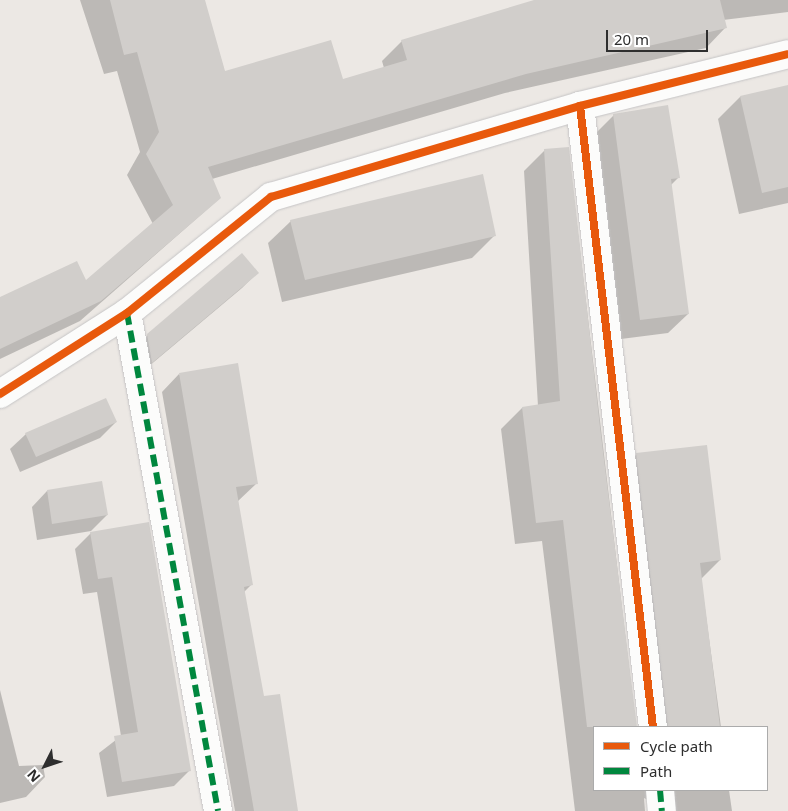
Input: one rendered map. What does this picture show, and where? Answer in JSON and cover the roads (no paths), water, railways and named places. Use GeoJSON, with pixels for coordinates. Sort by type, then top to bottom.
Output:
{"type":"FeatureCollection","features":[{"type":"Feature","properties":{"kind":"street"},"geometry":{"type":"LineString","coordinates":[[0,394],[127,313],[271,197],[580,106],[788,54]]}},
{"type":"Feature","properties":{"kind":"street"},"geometry":{"type":"LineString","coordinates":[[580,106],[653,726]]}},
{"type":"Feature","properties":{"kind":"street"},"geometry":{"type":"LineString","coordinates":[[127,313],[218,811]]}},
{"type":"Feature","properties":{"kind":"street"},"geometry":{"type":"LineString","coordinates":[[660,791],[662,811]]}}]}
